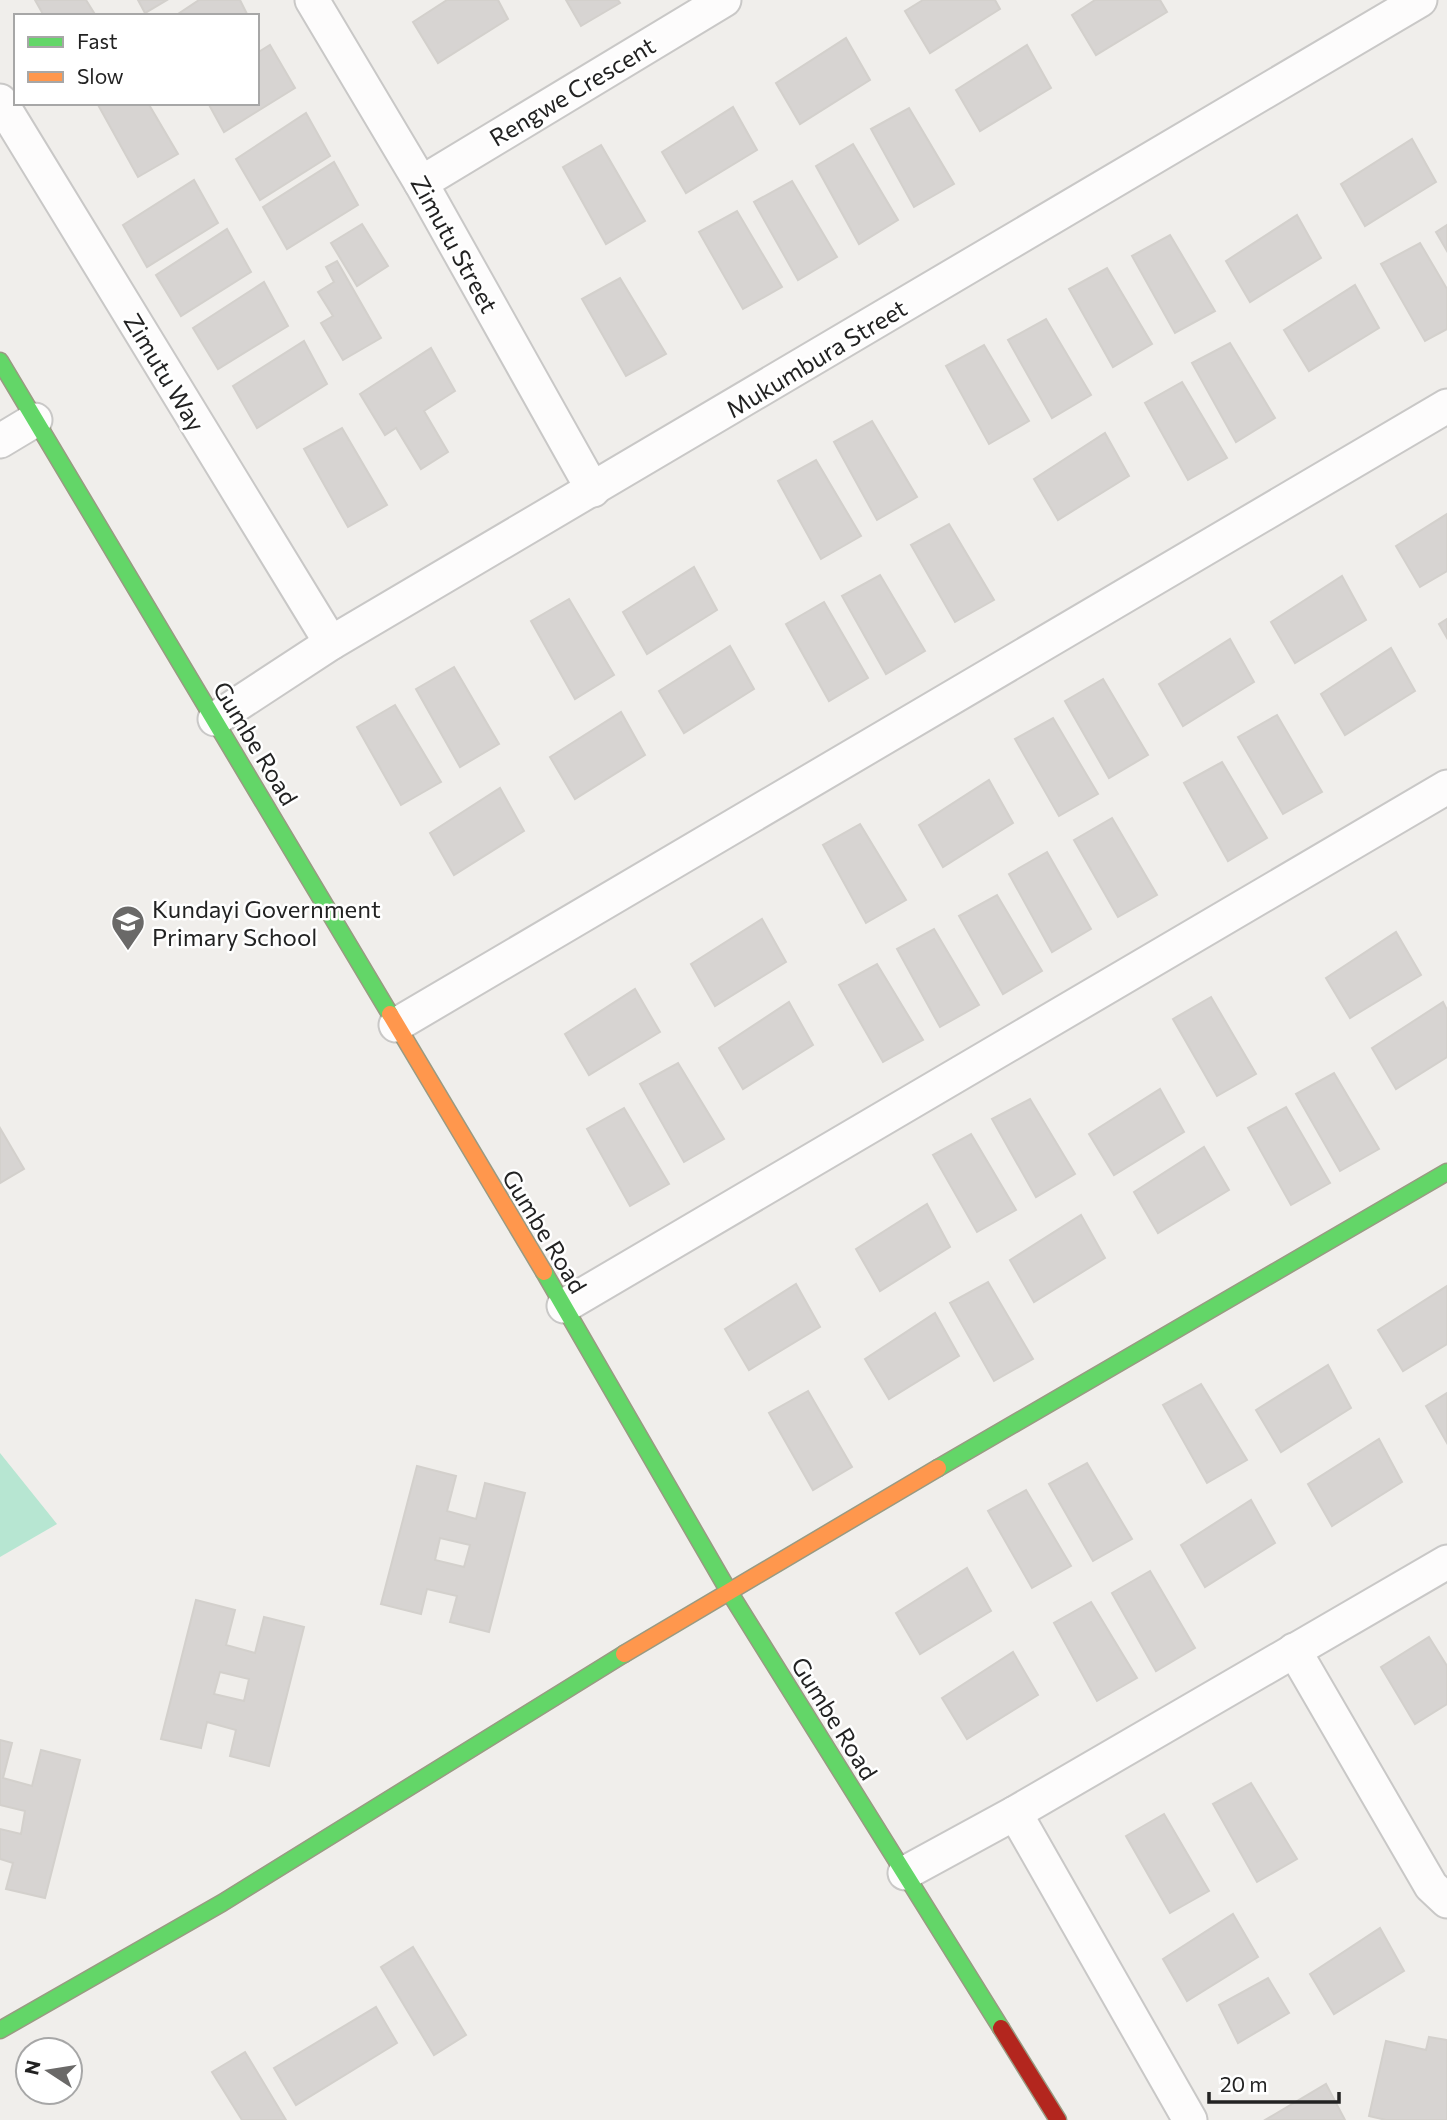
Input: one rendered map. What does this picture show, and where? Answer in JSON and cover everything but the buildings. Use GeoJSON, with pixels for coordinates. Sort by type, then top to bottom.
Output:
{"type":"FeatureCollection","features":[{"type":"Feature","properties":{"kind":"street","name":"Zimutu Street"},"geometry":{"type":"LineString","coordinates":[[312,0],[421,183],[593,490]]}},
{"type":"Feature","properties":{"kind":"street","name":"Rengwe Crescent"},"geometry":{"type":"LineString","coordinates":[[421,183],[724,0]]}},
{"type":"Feature","properties":{"kind":"street","name":"Mukumbura Street"},"geometry":{"type":"LineString","coordinates":[[215,719],[331,643],[1420,0]]}},
{"type":"Feature","properties":{"kind":"street","name":"Zimutu Way"},"geometry":{"type":"LineString","coordinates":[[0,101],[331,643]]}},
{"type":"Feature","properties":{"kind":"street","name":"Gumbe Road"},"geometry":{"type":"LineString","coordinates":[[0,361],[564,1306],[728,1590],[1058,2120]]}},
{"type":"Feature","properties":{"kind":"street"},"geometry":{"type":"LineString","coordinates":[[396,1025],[1447,406]]}},
{"type":"Feature","properties":{"kind":"street"},"geometry":{"type":"LineString","coordinates":[[0,441],[35,420]]}},
{"type":"Feature","properties":{"kind":"street"},"geometry":{"type":"LineString","coordinates":[[564,1306],[1447,787]]}},
{"type":"Feature","properties":{"kind":"street"},"geometry":{"type":"LineString","coordinates":[[0,2030],[222,1903],[728,1590],[1447,1172]]}},
{"type":"Feature","properties":{"kind":"street"},"geometry":{"type":"LineString","coordinates":[[905,1873],[1015,1813],[1447,1562]]}},
{"type":"Feature","properties":{"kind":"street"},"geometry":{"type":"LineString","coordinates":[[1293,1650],[1431,1886],[1447,1901]]}},
{"type":"Feature","properties":{"kind":"street"},"geometry":{"type":"LineString","coordinates":[[1015,1813],[1190,2120]]}},
{"type":"Feature","properties":{"kind":"green space"},"geometry":{"type":"Polygon","coordinates":[[[0,1453],[57,1524],[0,1557],[0,1453]]]}},
{"type":"Feature","properties":{"kind":"traffic: fast"},"geometry":{"type":"LineString","coordinates":[[0,361],[390,1014]]}},
{"type":"Feature","properties":{"kind":"traffic: fast"},"geometry":{"type":"LineString","coordinates":[[938,1468],[1447,1172]]}},
{"type":"Feature","properties":{"kind":"traffic: fast"},"geometry":{"type":"LineString","coordinates":[[544,1272],[728,1590],[1001,2028]]}},
{"type":"Feature","properties":{"kind":"traffic: fast"},"geometry":{"type":"LineString","coordinates":[[0,2030],[222,1903],[624,1654]]}},
{"type":"Feature","properties":{"kind":"traffic: slow"},"geometry":{"type":"LineString","coordinates":[[390,1014],[544,1272]]}},
{"type":"Feature","properties":{"kind":"traffic: slow"},"geometry":{"type":"LineString","coordinates":[[624,1654],[938,1468]]}},
{"type":"Feature","properties":{"kind":"traffic: jam"},"geometry":{"type":"LineString","coordinates":[[1001,2028],[1058,2120]]}},
{"type":"Feature","properties":{"kind":"place","name":"Kundayi Government Primary School"},"geometry":{"type":"Point","coordinates":[128,952]}}]}
